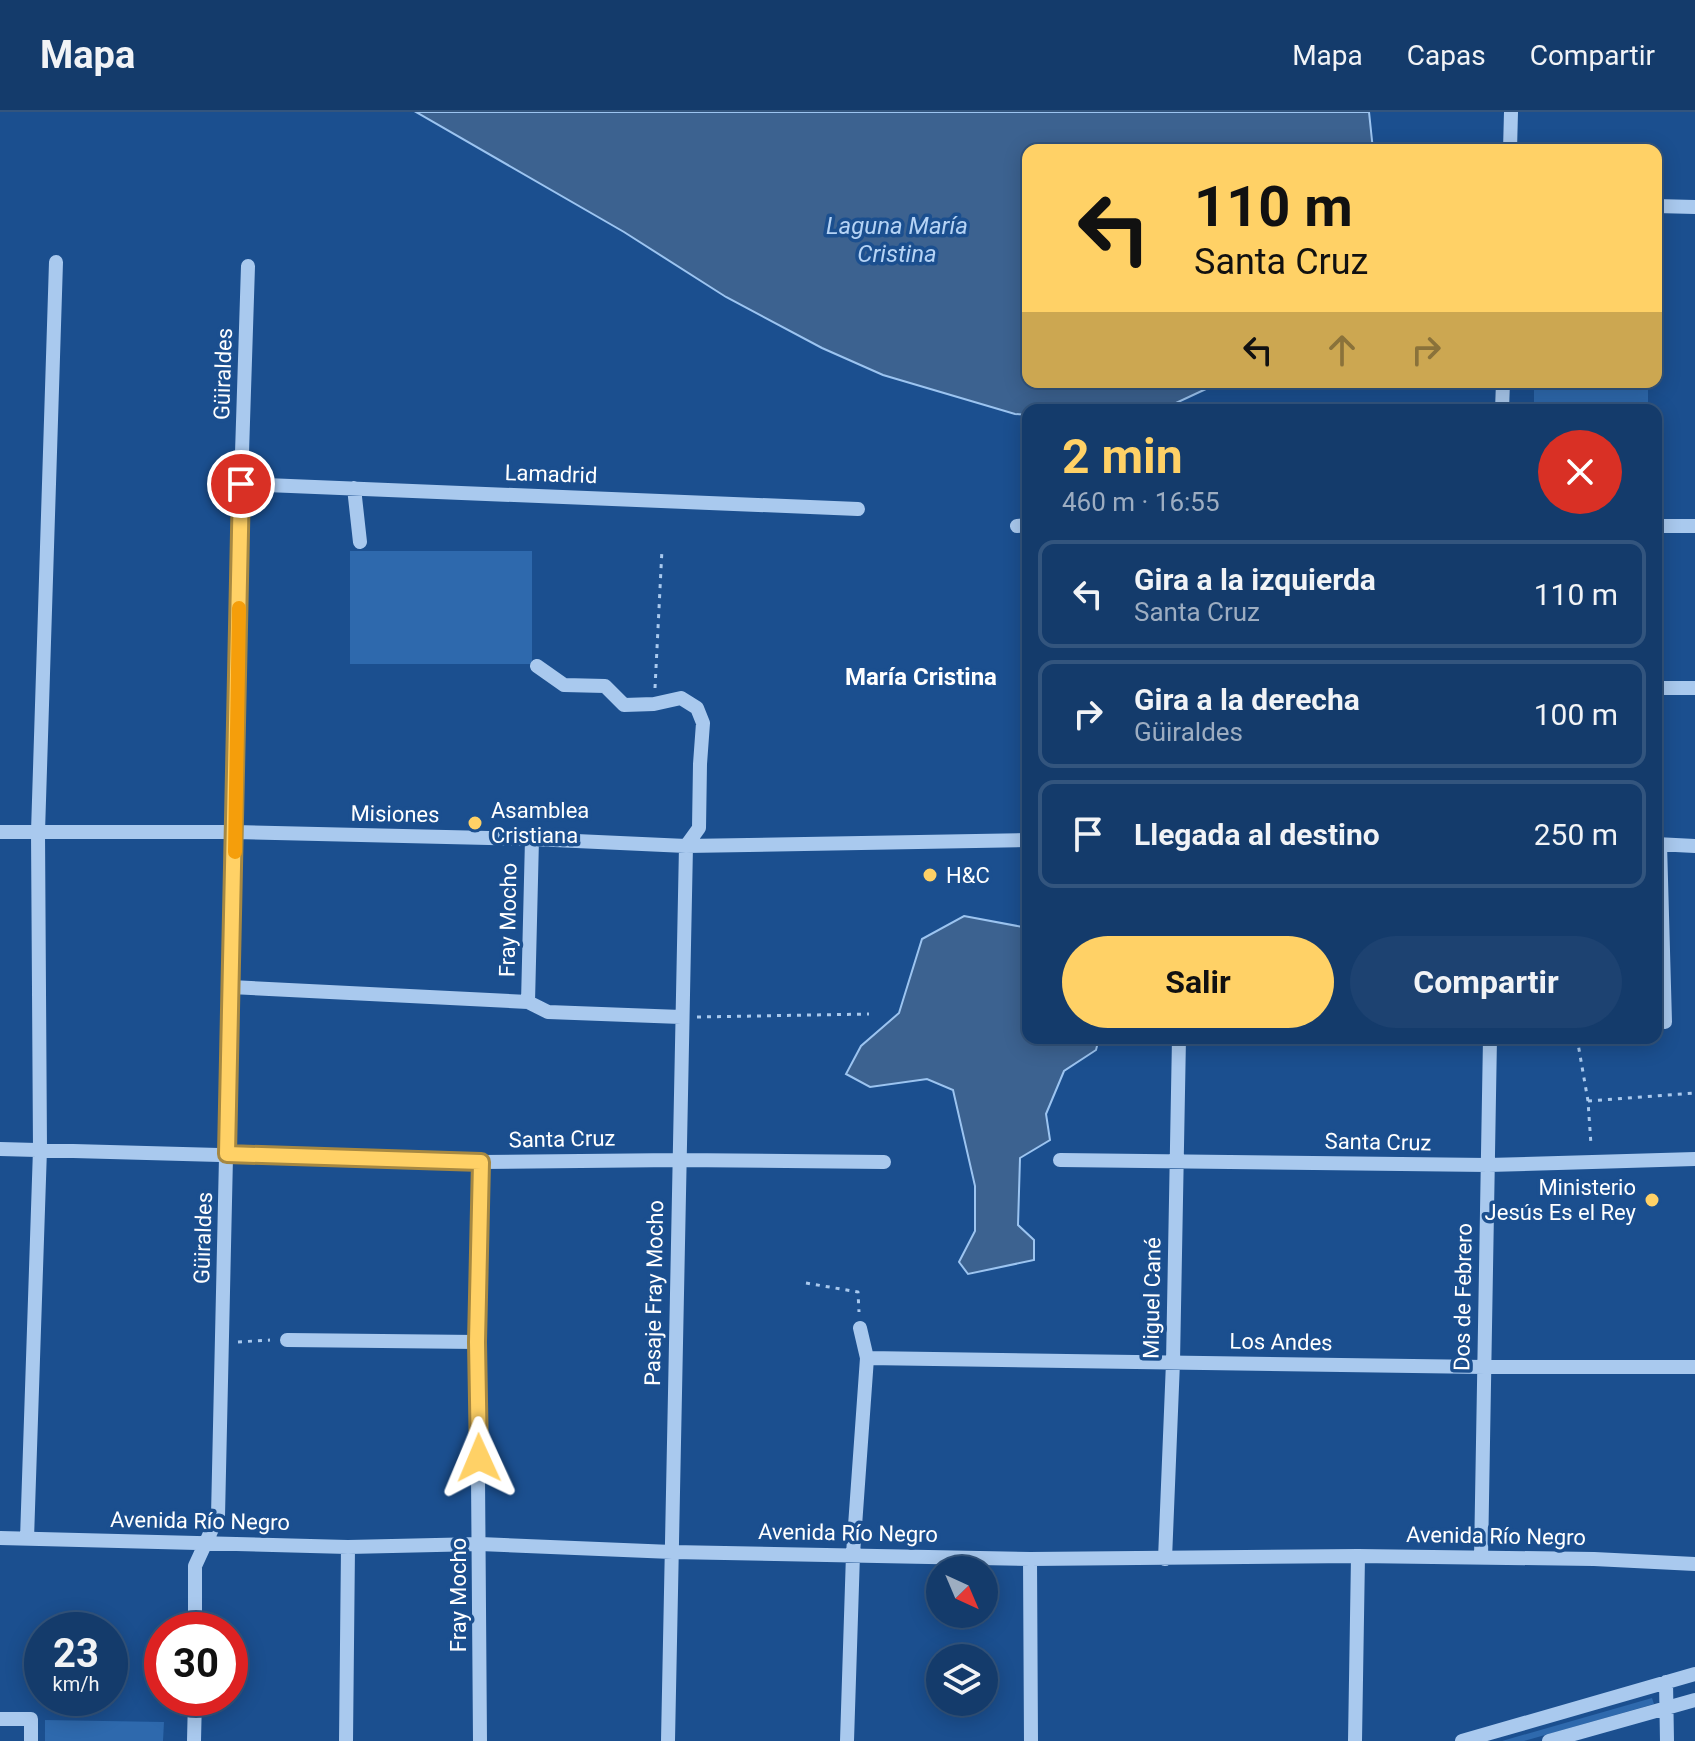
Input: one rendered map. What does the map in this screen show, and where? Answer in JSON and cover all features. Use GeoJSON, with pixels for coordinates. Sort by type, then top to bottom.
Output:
{"type":"FeatureCollection","features":[{"type":"Feature","properties":{"kind":"street"},"geometry":{"type":"LineString","coordinates":[[1510,144],[1511,112]]}},
{"type":"Feature","properties":{"kind":"street"},"geometry":{"type":"LineString","coordinates":[[1662,206],[1695,207]]}},
{"type":"Feature","properties":{"kind":"street"},"geometry":{"type":"LineString","coordinates":[[27,1539],[40,1149],[38,832],[56,262]]}},
{"type":"Feature","properties":{"kind":"street","name":"Güiraldes"},"geometry":{"type":"LineString","coordinates":[[195,1612],[195,1566],[218,1516],[248,266]]}},
{"type":"Feature","properties":{"kind":"street","name":"Lamadrid"},"geometry":{"type":"LineString","coordinates":[[241,484],[858,509]]}},
{"type":"Feature","properties":{"kind":"street"},"geometry":{"type":"LineString","coordinates":[[354,488],[360,542]]}},
{"type":"Feature","properties":{"kind":"street"},"geometry":{"type":"LineString","coordinates":[[1662,526],[1695,526]]}},
{"type":"Feature","properties":{"kind":"street"},"geometry":{"type":"LineString","coordinates":[[537,666],[564,685],[605,686],[624,705],[654,704]]}},
{"type":"Feature","properties":{"kind":"street"},"geometry":{"type":"LineString","coordinates":[[1662,688],[1695,688]]}},
{"type":"Feature","properties":{"kind":"street","name":"Pasaje Fray Mocho"},"geometry":{"type":"LineString","coordinates":[[654,704],[681,698],[697,708],[703,723],[699,828],[686,846],[668,1741]]}},
{"type":"Feature","properties":{"kind":"street","name":"Misiones"},"geometry":{"type":"LineString","coordinates":[[0,832],[235,832],[686,846],[1022,840]]}},
{"type":"Feature","properties":{"kind":"street","name":"Fray Mocho"},"geometry":{"type":"LineString","coordinates":[[528,1002],[532,839]]}},
{"type":"Feature","properties":{"kind":"street"},"geometry":{"type":"LineString","coordinates":[[1662,844],[1695,846]]}},
{"type":"Feature","properties":{"kind":"street"},"geometry":{"type":"LineString","coordinates":[[1662,946],[1665,1022]]}},
{"type":"Feature","properties":{"kind":"street"},"geometry":{"type":"LineString","coordinates":[[231,987],[528,1002],[548,1012],[681,1017]]}},
{"type":"Feature","properties":{"kind":"street","name":"Miguel Cané"},"geometry":{"type":"LineString","coordinates":[[1165,1559],[1173,1362],[1179,1044]]}},
{"type":"Feature","properties":{"kind":"street","name":"Dos de Febrero"},"geometry":{"type":"LineString","coordinates":[[1481,1558],[1490,1044]]}},
{"type":"Feature","properties":{"kind":"street","name":"Santa Cruz"},"geometry":{"type":"LineString","coordinates":[[0,1149],[481,1162],[884,1162]]}},
{"type":"Feature","properties":{"kind":"street","name":"Santa Cruz"},"geometry":{"type":"LineString","coordinates":[[1060,1160],[1488,1165],[1695,1159]]}},
{"type":"Feature","properties":{"kind":"street","name":"Fray Mocho"},"geometry":{"type":"LineString","coordinates":[[480,1741],[477,1342],[481,1162]]}},
{"type":"Feature","properties":{"kind":"street"},"geometry":{"type":"LineString","coordinates":[[847,1741],[853,1554],[867,1358],[860,1328]]}},
{"type":"Feature","properties":{"kind":"street"},"geometry":{"type":"LineString","coordinates":[[287,1340],[477,1342]]}},
{"type":"Feature","properties":{"kind":"street","name":"Los Andes"},"geometry":{"type":"LineString","coordinates":[[867,1358],[1695,1367]]}},
{"type":"Feature","properties":{"kind":"street","name":"Avenida Río Negro"},"geometry":{"type":"LineString","coordinates":[[0,1538],[348,1547],[480,1544],[672,1552],[1030,1559],[1358,1556],[1695,1564]]}},
{"type":"Feature","properties":{"kind":"street"},"geometry":{"type":"LineString","coordinates":[[346,1741],[348,1547]]}},
{"type":"Feature","properties":{"kind":"street"},"geometry":{"type":"LineString","coordinates":[[1355,1741],[1358,1556]]}},
{"type":"Feature","properties":{"kind":"street"},"geometry":{"type":"LineString","coordinates":[[1030,1559],[1031,1741]]}},
{"type":"Feature","properties":{"kind":"street"},"geometry":{"type":"LineString","coordinates":[[1462,1741],[1695,1674]]}},
{"type":"Feature","properties":{"kind":"street"},"geometry":{"type":"LineString","coordinates":[[1666,1682],[1667,1741]]}},
{"type":"Feature","properties":{"kind":"street"},"geometry":{"type":"LineString","coordinates":[[1549,1741],[1695,1700]]}},
{"type":"Feature","properties":{"kind":"street"},"geometry":{"type":"LineString","coordinates":[[194,1741],[195,1716]]}},
{"type":"Feature","properties":{"kind":"street"},"geometry":{"type":"LineString","coordinates":[[0,1719],[31,1719],[31,1741]]}},
{"type":"Feature","properties":{"kind":"path"},"geometry":{"type":"LineString","coordinates":[[654,704],[662,549]]}},
{"type":"Feature","properties":{"kind":"path"},"geometry":{"type":"LineString","coordinates":[[681,1017],[869,1014]]}},
{"type":"Feature","properties":{"kind":"path"},"geometry":{"type":"LineString","coordinates":[[1578,1044],[1588,1101],[1592,1162]]}},
{"type":"Feature","properties":{"kind":"path"},"geometry":{"type":"LineString","coordinates":[[1588,1101],[1695,1093]]}},
{"type":"Feature","properties":{"kind":"path"},"geometry":{"type":"LineString","coordinates":[[806,1283],[858,1292],[860,1328]]}},
{"type":"Feature","properties":{"kind":"path"},"geometry":{"type":"LineString","coordinates":[[222,1342],[287,1340]]}},
{"type":"Feature","properties":{"kind":"shaded area"},"geometry":{"type":"Polygon","coordinates":[[[1534,388],[1648,388],[1648,404],[1534,404],[1534,388]]]}},
{"type":"Feature","properties":{"kind":"shaded area"},"geometry":{"type":"Polygon","coordinates":[[[350,551],[532,551],[532,664],[350,664],[350,551]]]}},
{"type":"Feature","properties":{"kind":"shaded area"},"geometry":{"type":"Polygon","coordinates":[[[1652,1698],[1654,1704],[1524,1741],[1502,1741],[1652,1698]]]}},
{"type":"Feature","properties":{"kind":"shaded area"},"geometry":{"type":"Polygon","coordinates":[[[45,1720],[164,1722],[163,1741],[45,1741],[45,1720]]]}},
{"type":"Feature","properties":{"kind":"water","name":"Laguna María Cristina"},"geometry":{"type":"Polygon","coordinates":[[[416,112],[1369,112],[1372,144],[1022,144],[1022,388],[1208,388],[1174,404],[1022,404],[1022,415],[1015,414],[883,375],[822,348],[726,297],[624,232],[416,112]]]}},
{"type":"Feature","properties":{"kind":"water"},"geometry":{"type":"Polygon","coordinates":[[[964,916],[1022,927],[1022,1044],[1098,1044],[1096,1050],[1064,1071],[1046,1114],[1050,1140],[1020,1158],[1018,1225],[1034,1240],[1034,1260],[968,1274],[959,1262],[975,1231],[975,1186],[953,1090],[927,1079],[870,1087],[846,1074],[861,1046],[899,1013],[922,939],[964,916]]]}},
{"type":"Feature","properties":{"kind":"slow traffic"},"geometry":{"type":"LineString","coordinates":[[235,852],[239,608]]}},
{"type":"Feature","properties":{"kind":"place","name":"Asamblea Cristiana"},"geometry":{"type":"Point","coordinates":[475,823]}},
{"type":"Feature","properties":{"kind":"place","name":"H&C"},"geometry":{"type":"Point","coordinates":[930,875]}},
{"type":"Feature","properties":{"kind":"place","name":"Ministerio Jesús Es el Rey"},"geometry":{"type":"Point","coordinates":[1652,1200]}},
{"type":"Feature","properties":{"kind":"district","name":"María Cristina"},"geometry":{"type":"Point","coordinates":[921,677]}},
{"type":"Feature","properties":{"kind":"route"},"geometry":{"type":"LineString","coordinates":[[241,484],[227,1154],[481,1162],[477,1342],[479,1458]]}}]}
